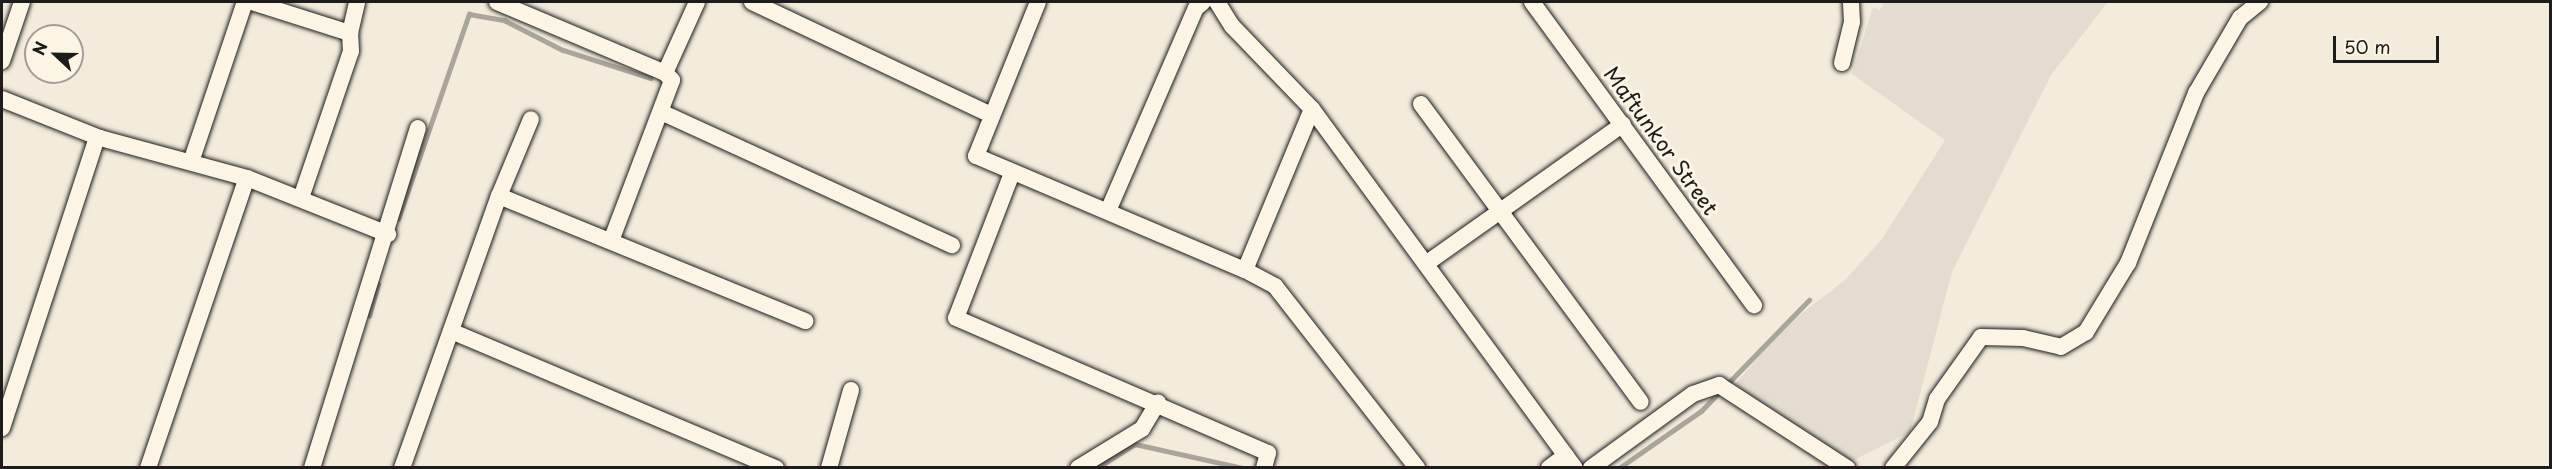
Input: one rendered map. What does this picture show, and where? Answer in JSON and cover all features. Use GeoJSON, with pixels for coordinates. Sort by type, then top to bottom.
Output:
{"type":"FeatureCollection","features":[{"type":"Feature","properties":{"kind":"street"},"geometry":{"type":"LineString","coordinates":[[2,61],[22,2]]}},
{"type":"Feature","properties":{"kind":"street"},"geometry":{"type":"LineString","coordinates":[[191,162],[245,2]]}},
{"type":"Feature","properties":{"kind":"street"},"geometry":{"type":"LineString","coordinates":[[252,2],[350,33]]}},
{"type":"Feature","properties":{"kind":"street"},"geometry":{"type":"LineString","coordinates":[[301,198],[351,51],[350,33],[357,2]]}},
{"type":"Feature","properties":{"kind":"street"},"geometry":{"type":"LineString","coordinates":[[497,2],[524,7],[665,73],[672,80],[610,241]]}},
{"type":"Feature","properties":{"kind":"street"},"geometry":{"type":"LineString","coordinates":[[665,73],[697,2]]}},
{"type":"Feature","properties":{"kind":"street"},"geometry":{"type":"LineString","coordinates":[[752,2],[991,115]]}},
{"type":"Feature","properties":{"kind":"street"},"geometry":{"type":"LineString","coordinates":[[1038,2],[976,156],[1245,270],[1275,286],[1417,468]]}},
{"type":"Feature","properties":{"kind":"street"},"geometry":{"type":"LineString","coordinates":[[1108,211],[1196,8],[1203,2]]}},
{"type":"Feature","properties":{"kind":"street"},"geometry":{"type":"LineString","coordinates":[[1217,2],[1232,26],[1312,109],[1571,461],[1549,468]]}},
{"type":"Feature","properties":{"kind":"street","name":"Maftunkor Street"},"geometry":{"type":"LineString","coordinates":[[1532,2],[1754,305]]}},
{"type":"Feature","properties":{"kind":"street"},"geometry":{"type":"LineString","coordinates":[[1842,63],[1852,22],[1851,2]]}},
{"type":"Feature","properties":{"kind":"street"},"geometry":{"type":"LineString","coordinates":[[1893,468],[1930,422],[1937,399],[1981,337],[2023,338],[2061,347],[2086,332],[2128,263],[2196,93],[2240,18],[2260,2]]}},
{"type":"Feature","properties":{"kind":"street"},"geometry":{"type":"LineString","coordinates":[[2,99],[100,138],[247,178],[388,234]]}},
{"type":"Feature","properties":{"kind":"street"},"geometry":{"type":"LineString","coordinates":[[1421,104],[1641,402]]}},
{"type":"Feature","properties":{"kind":"street"},"geometry":{"type":"LineString","coordinates":[[1245,270],[1312,109]]}},
{"type":"Feature","properties":{"kind":"street"},"geometry":{"type":"LineString","coordinates":[[661,112],[952,245]]}},
{"type":"Feature","properties":{"kind":"street"},"geometry":{"type":"LineString","coordinates":[[402,468],[499,196],[531,119]]}},
{"type":"Feature","properties":{"kind":"street"},"geometry":{"type":"LineString","coordinates":[[1427,263],[1623,124]]}},
{"type":"Feature","properties":{"kind":"street"},"geometry":{"type":"LineString","coordinates":[[312,468],[388,234],[418,128]]}},
{"type":"Feature","properties":{"kind":"street"},"geometry":{"type":"LineString","coordinates":[[2,428],[96,141],[100,138]]}},
{"type":"Feature","properties":{"kind":"street"},"geometry":{"type":"LineString","coordinates":[[1012,173],[956,318],[1158,402],[1268,453],[1264,468]]}},
{"type":"Feature","properties":{"kind":"street"},"geometry":{"type":"LineString","coordinates":[[148,468],[247,178]]}},
{"type":"Feature","properties":{"kind":"street"},"geometry":{"type":"LineString","coordinates":[[499,196],[807,321]]}},
{"type":"Feature","properties":{"kind":"street"},"geometry":{"type":"LineString","coordinates":[[451,331],[776,468]]}},
{"type":"Feature","properties":{"kind":"street"},"geometry":{"type":"LineString","coordinates":[[1591,468],[1693,394],[1719,385],[1847,468]]}},
{"type":"Feature","properties":{"kind":"street"},"geometry":{"type":"LineString","coordinates":[[829,468],[851,390]]}},
{"type":"Feature","properties":{"kind":"street"},"geometry":{"type":"LineString","coordinates":[[1078,468],[1142,429],[1158,402]]}},
{"type":"Feature","properties":{"kind":"shaded area"},"geometry":{"type":"Polygon","coordinates":[[[1884,2],[2108,2],[2051,75],[1952,272],[1910,432],[1846,464],[1734,386],[1780,330],[1845,280],[1882,239],[1945,140],[1852,74],[1873,7],[1880,10],[1884,2]]]}},
{"type":"Feature","properties":{"kind":"waterway"},"geometry":{"type":"LineString","coordinates":[[398,219],[469,14],[504,20],[563,50],[651,78]]}},
{"type":"Feature","properties":{"kind":"waterway"},"geometry":{"type":"LineString","coordinates":[[369,316],[378,284]]}},
{"type":"Feature","properties":{"kind":"waterway"},"geometry":{"type":"LineString","coordinates":[[1619,468],[1701,411],[1809,300]]}},
{"type":"Feature","properties":{"kind":"waterway"},"geometry":{"type":"LineString","coordinates":[[1097,468],[1135,444],[1243,468]]}}]}
